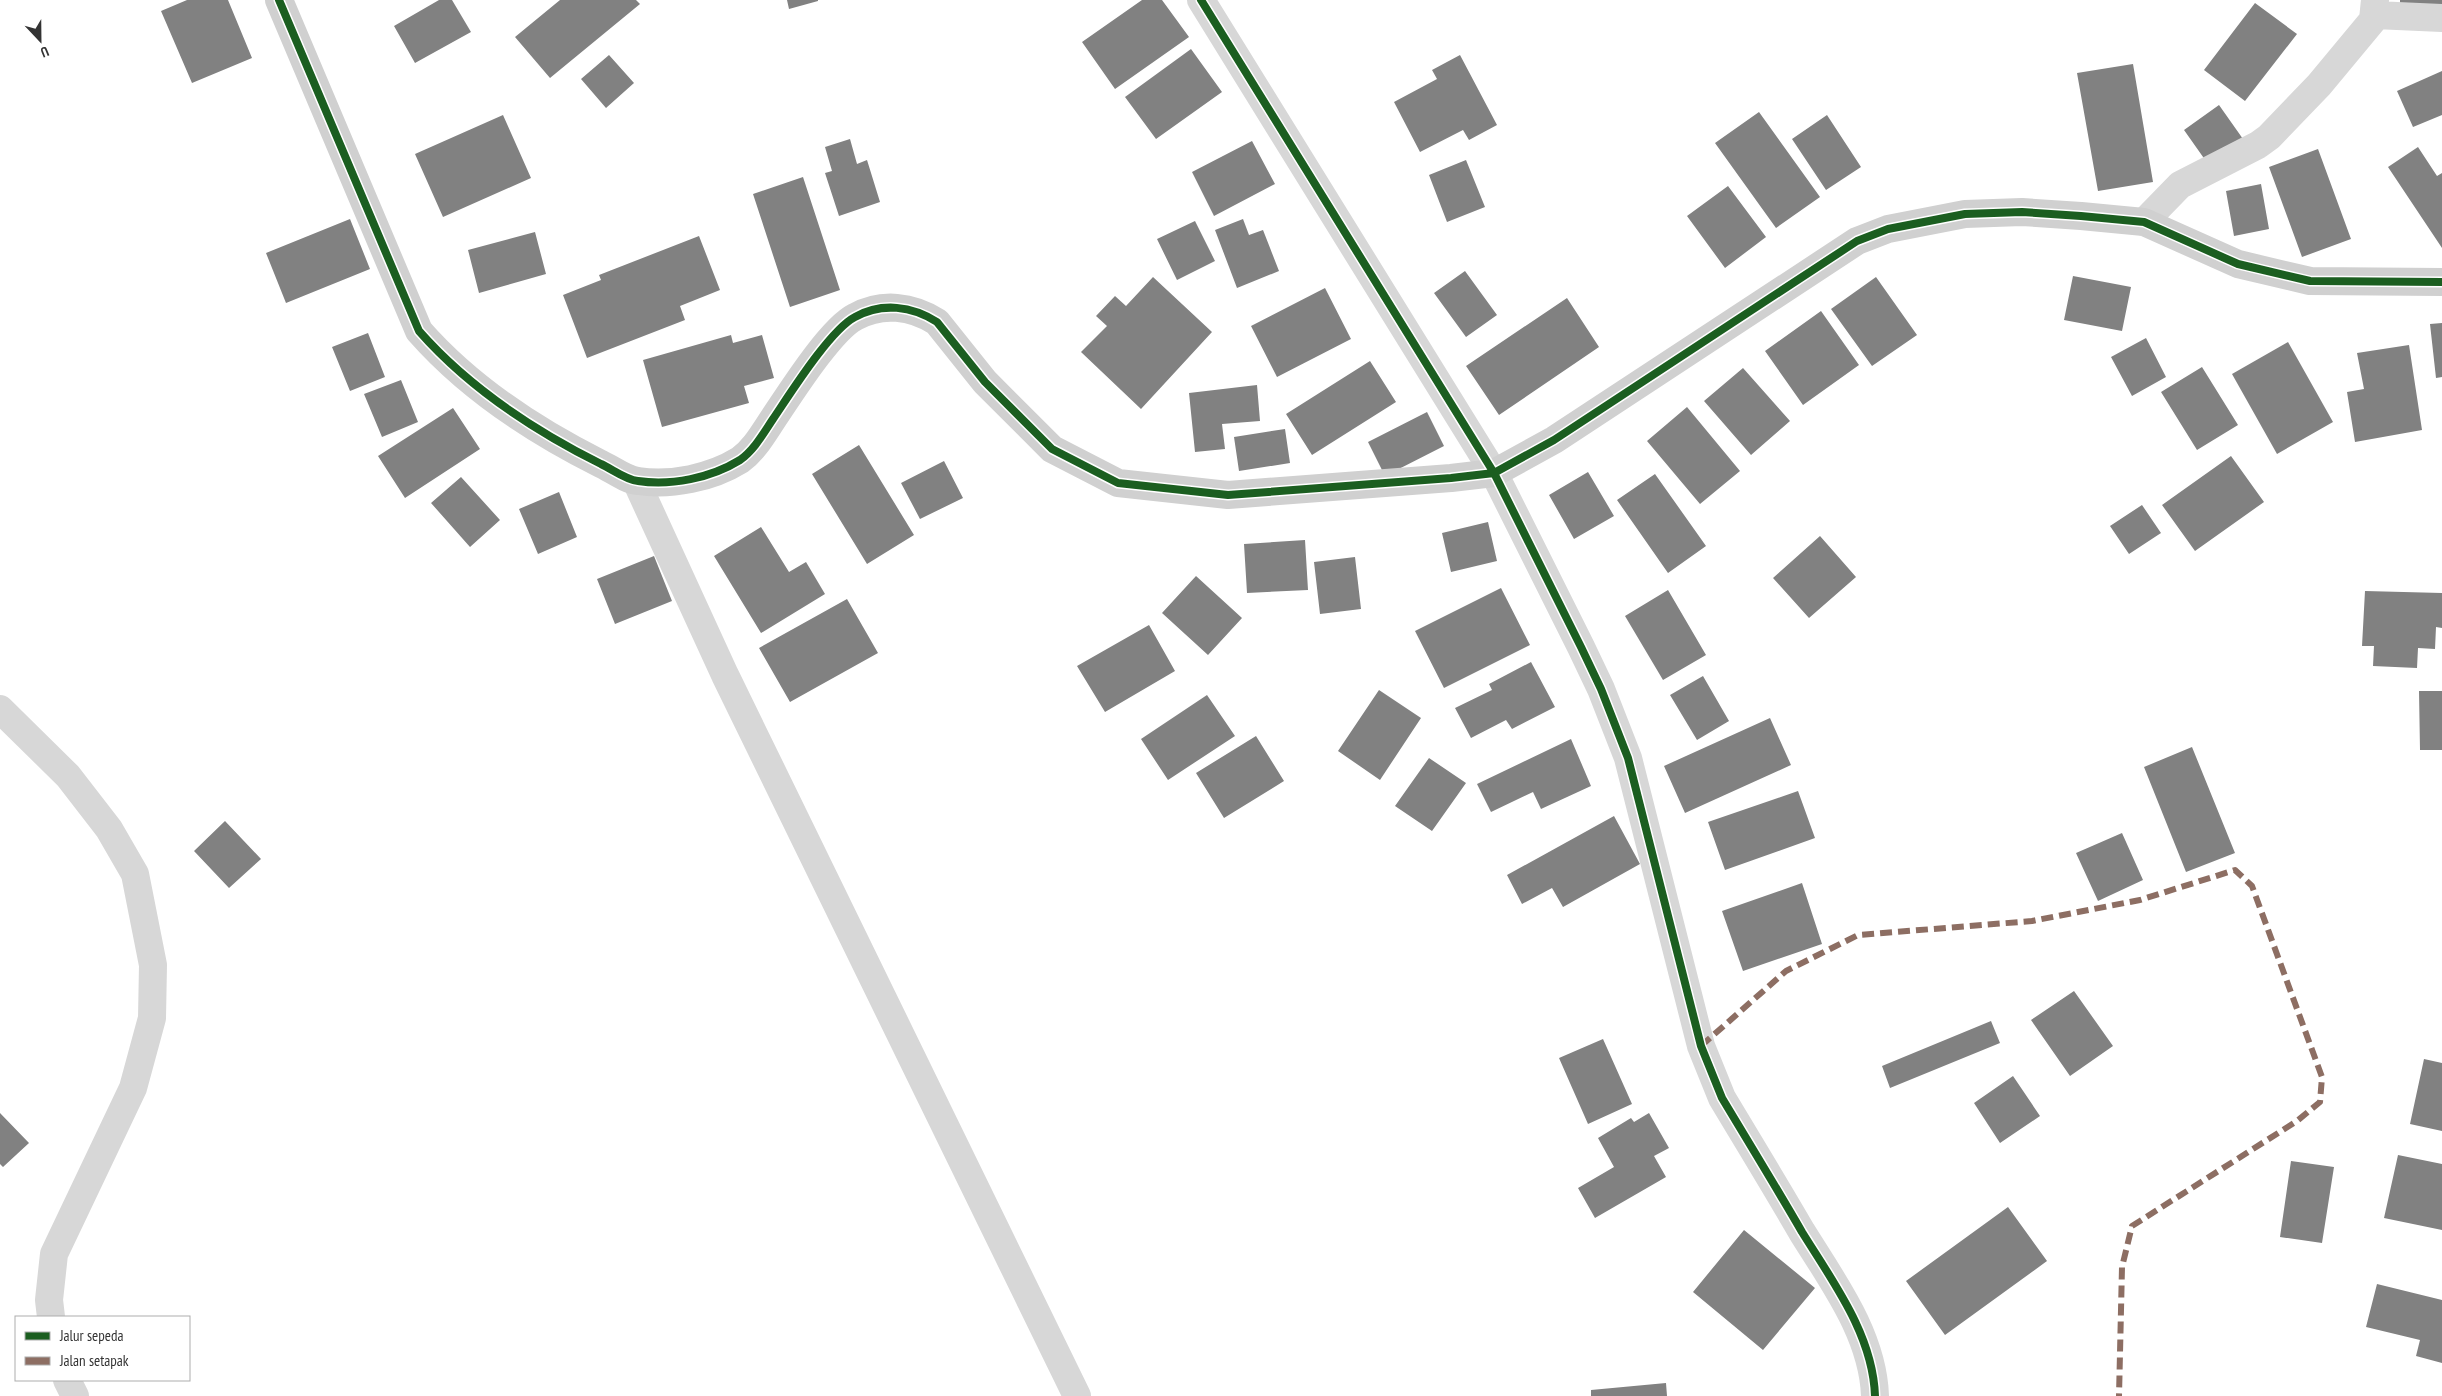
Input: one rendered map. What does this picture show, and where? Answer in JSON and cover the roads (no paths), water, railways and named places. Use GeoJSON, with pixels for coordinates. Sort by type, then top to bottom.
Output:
{"type":"FeatureCollection","features":[{"type":"Feature","properties":{"kind":"street"},"geometry":{"type":"LineString","coordinates":[[279,0],[419,331],[443,358],[498,403],[563,445],[636,481],[669,483],[721,469],[739,460],[752,450],[802,376],[842,326],[856,316],[879,309],[897,307],[927,315],[938,322],[985,382],[1052,448],[1118,483],[1228,495],[1494,473],[1554,440],[1857,240],[1888,229],[1965,214],[2022,212],[2144,222],[2238,264],[2310,281],[2442,282]]}},
{"type":"Feature","properties":{"kind":"street"},"geometry":{"type":"LineString","coordinates":[[1201,0],[1494,473],[1593,672],[1628,758],[1701,1046],[1711,1072],[1722,1098],[1830,1278],[1861,1334],[1869,1354],[1874,1378],[1874,1396]]}},
{"type":"Feature","properties":{"kind":"street"},"geometry":{"type":"LineString","coordinates":[[2144,222],[2180,185],[2269,137],[2318,85],[2375,8],[2442,18]]}},
{"type":"Feature","properties":{"kind":"street"},"geometry":{"type":"LineString","coordinates":[[636,481],[725,675],[1077,1396]]}},
{"type":"Feature","properties":{"kind":"street"},"geometry":{"type":"LineString","coordinates":[[0,708],[68,776],[109,829],[135,874],[153,965],[152,1018],[133,1088],[54,1254],[49,1300],[51,1316]]}},
{"type":"Feature","properties":{"kind":"street"},"geometry":{"type":"LineString","coordinates":[[68,1381],[75,1396]]}}]}
